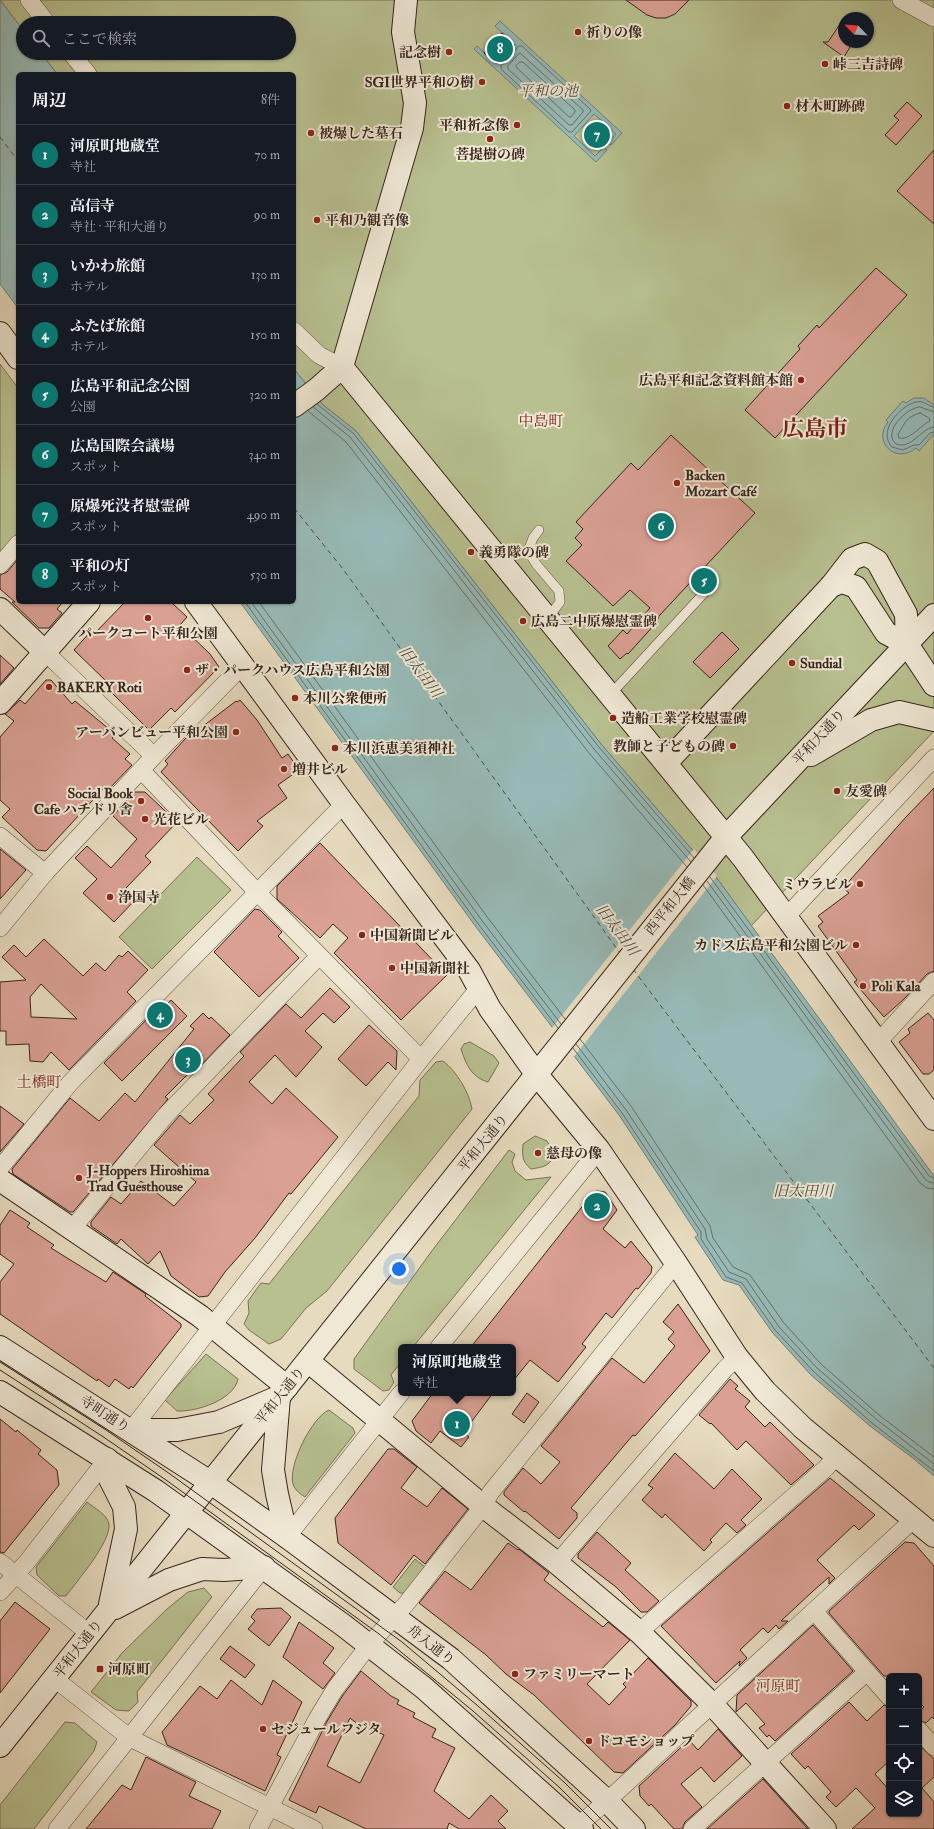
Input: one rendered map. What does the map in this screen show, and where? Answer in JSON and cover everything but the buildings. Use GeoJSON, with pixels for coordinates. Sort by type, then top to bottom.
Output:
{"type":"FeatureCollection","features":[{"type":"Feature","properties":{"kind":"street"},"geometry":{"type":"LineString","coordinates":[[29,0],[42,16]]}},
{"type":"Feature","properties":{"kind":"street"},"geometry":{"type":"LineString","coordinates":[[296,405],[316,390],[342,367],[414,120],[415,103],[403,32],[406,0]]}},
{"type":"Feature","properties":{"kind":"street"},"geometry":{"type":"LineString","coordinates":[[901,0],[934,18]]}},
{"type":"Feature","properties":{"kind":"street"},"geometry":{"type":"LineString","coordinates":[[77,60],[86,72]]}},
{"type":"Feature","properties":{"kind":"street"},"geometry":{"type":"LineString","coordinates":[[296,333],[319,355],[342,367],[666,763],[726,837],[786,916],[934,1119]]}},
{"type":"Feature","properties":{"kind":"street"},"geometry":{"type":"LineString","coordinates":[[0,565],[16,546]]}},
{"type":"Feature","properties":{"kind":"street"},"geometry":{"type":"LineString","coordinates":[[666,763],[830,586],[852,559],[865,554],[877,562],[906,614],[907,644]]}},
{"type":"Feature","properties":{"kind":"street"},"geometry":{"type":"LineString","coordinates":[[830,586],[842,582],[856,587],[886,633],[907,644],[934,685]]}},
{"type":"Feature","properties":{"kind":"street"},"geometry":{"type":"LineString","coordinates":[[0,703],[87,604]]}},
{"type":"Feature","properties":{"kind":"street"},"geometry":{"type":"LineString","coordinates":[[197,604],[344,804],[470,970],[490,1009],[537,1075],[599,1150],[676,1263],[737,1358],[765,1390],[804,1428],[934,1536]]}},
{"type":"Feature","properties":{"kind":"street"},"geometry":{"type":"LineString","coordinates":[[0,609],[154,756]]}},
{"type":"Feature","properties":{"kind":"street","name":"平和大通り"},"geometry":{"type":"LineString","coordinates":[[707,860],[790,766],[934,615]]}},
{"type":"Feature","properties":{"kind":"street"},"geometry":{"type":"LineString","coordinates":[[0,928],[45,873],[154,756],[243,665]]}},
{"type":"Feature","properties":{"kind":"street"},"geometry":{"type":"LineString","coordinates":[[790,766],[871,720],[899,712],[934,720]]}},
{"type":"Feature","properties":{"kind":"street"},"geometry":{"type":"LineString","coordinates":[[786,916],[934,758]]}},
{"type":"Feature","properties":{"kind":"street"},"geometry":{"type":"LineString","coordinates":[[141,770],[319,956],[421,1059]]}},
{"type":"Feature","properties":{"kind":"street"},"geometry":{"type":"LineString","coordinates":[[0,1168],[70,1083],[344,804]]}},
{"type":"Feature","properties":{"kind":"street"},"geometry":{"type":"LineString","coordinates":[[0,836],[45,873]]}},
{"type":"Feature","properties":{"kind":"street","name":"西平和大橋"},"geometry":{"type":"LineString","coordinates":[[560,1045],[707,860]]}},
{"type":"Feature","properties":{"kind":"street"},"geometry":{"type":"LineString","coordinates":[[72,1229],[165,1116],[319,956]]}},
{"type":"Feature","properties":{"kind":"street"},"geometry":{"type":"LineString","coordinates":[[878,1042],[934,981]]}},
{"type":"Feature","properties":{"kind":"street"},"geometry":{"type":"LineString","coordinates":[[131,1430],[421,1059],[480,988]]}},
{"type":"Feature","properties":{"kind":"street","name":"平和大通り"},"geometry":{"type":"LineString","coordinates":[[0,1746],[560,1045]]}},
{"type":"Feature","properties":{"kind":"street"},"geometry":{"type":"LineString","coordinates":[[441,1344],[599,1150]]}},
{"type":"Feature","properties":{"kind":"street"},"geometry":{"type":"LineString","coordinates":[[0,1180],[200,1316],[283,1392]]}},
{"type":"Feature","properties":{"kind":"street"},"geometry":{"type":"LineString","coordinates":[[258,1829],[335,1689],[369,1645],[406,1604],[483,1506],[491,1492],[676,1263]]}},
{"type":"Feature","properties":{"kind":"street","name":"寺町通り"},"geometry":{"type":"LineString","coordinates":[[0,1347],[210,1482]]}},
{"type":"Feature","properties":{"kind":"street"},"geometry":{"type":"LineString","coordinates":[[557,1563],[725,1369],[737,1358]]}},
{"type":"Feature","properties":{"kind":"street"},"geometry":{"type":"LineString","coordinates":[[308,1361],[483,1506],[557,1563],[639,1632],[712,1704],[767,1763],[825,1829]]}},
{"type":"Feature","properties":{"kind":"street"},"geometry":{"type":"LineString","coordinates":[[0,1392],[107,1459],[186,1512],[264,1567],[369,1645],[424,1688],[578,1828],[914,1519]]}},
{"type":"Feature","properties":{"kind":"street"},"geometry":{"type":"LineString","coordinates":[[131,1430],[178,1430],[219,1422],[283,1392]]}},
{"type":"Feature","properties":{"kind":"street"},"geometry":{"type":"LineString","coordinates":[[283,1392],[274,1470],[277,1494],[287,1537]]}},
{"type":"Feature","properties":{"kind":"street"},"geometry":{"type":"LineString","coordinates":[[287,1537],[399,1396]]}},
{"type":"Feature","properties":{"kind":"street"},"geometry":{"type":"LineString","coordinates":[[639,1632],[826,1468],[836,1456]]}},
{"type":"Feature","properties":{"kind":"street"},"geometry":{"type":"LineString","coordinates":[[0,1592],[60,1521],[107,1459]]}},
{"type":"Feature","properties":{"kind":"street"},"geometry":{"type":"LineString","coordinates":[[107,1459],[107,1473],[124,1507],[126,1529],[108,1611]]}},
{"type":"Feature","properties":{"kind":"street","name":"舟入通り"},"geometry":{"type":"LineString","coordinates":[[210,1482],[287,1537],[451,1659],[607,1801],[634,1829]]}},
{"type":"Feature","properties":{"kind":"street"},"geometry":{"type":"LineString","coordinates":[[0,1562],[90,1634]]}},
{"type":"Feature","properties":{"kind":"street"},"geometry":{"type":"LineString","coordinates":[[108,1611],[169,1580],[202,1568],[224,1570],[264,1567]]}},
{"type":"Feature","properties":{"kind":"street"},"geometry":{"type":"LineString","coordinates":[[57,1829],[264,1567]]}},
{"type":"Feature","properties":{"kind":"street"},"geometry":{"type":"LineString","coordinates":[[814,1611],[886,1694]]}},
{"type":"Feature","properties":{"kind":"street"},"geometry":{"type":"LineString","coordinates":[[692,1829],[867,1672]]}},
{"type":"Feature","properties":{"kind":"street"},"geometry":{"type":"LineString","coordinates":[[55,1679],[130,1738],[314,1829]]}},
{"type":"Feature","properties":{"kind":"street"},"geometry":{"type":"LineString","coordinates":[[922,1733],[934,1747]]}},
{"type":"Feature","properties":{"kind":"lane"},"geometry":{"type":"LineString","coordinates":[[539,530],[533,538],[528,551],[536,564],[559,591],[560,602],[546,617]]}},
{"type":"Feature","properties":{"kind":"lane"},"geometry":{"type":"LineString","coordinates":[[610,695],[705,592]]}},
{"type":"Feature","properties":{"kind":"green space"},"geometry":{"type":"Polygon","coordinates":[[[0,0],[934,0],[934,731],[751,926],[719,881],[601,744],[356,431],[322,404],[296,372],[296,72],[55,72],[46,60],[296,60],[296,16],[16,16],[16,21],[0,0]]]}},
{"type":"Feature","properties":{"kind":"green space"},"geometry":{"type":"Polygon","coordinates":[[[0,364],[16,385],[16,534],[0,553],[0,364]]]}},
{"type":"Feature","properties":{"kind":"green space"},"geometry":{"type":"Polygon","coordinates":[[[197,857],[231,890],[152,969],[119,937],[197,857]]]}},
{"type":"Feature","properties":{"kind":"green space"},"geometry":{"type":"Polygon","coordinates":[[[470,1042],[494,1056],[499,1063],[488,1082],[477,1077],[465,1060],[461,1049],[464,1044],[470,1042]]]}},
{"type":"Feature","properties":{"kind":"green space"},"geometry":{"type":"Polygon","coordinates":[[[443,1061],[462,1083],[472,1109],[327,1291],[306,1308],[281,1339],[269,1344],[249,1330],[244,1324],[249,1313],[248,1301],[261,1283],[269,1284],[419,1096],[420,1080],[436,1062],[443,1061]]]}},
{"type":"Feature","properties":{"kind":"green space"},"geometry":{"type":"Polygon","coordinates":[[[535,1136],[547,1141],[554,1153],[549,1163],[531,1169],[523,1158],[523,1144],[535,1136]]]}},
{"type":"Feature","properties":{"kind":"green space"},"geometry":{"type":"Polygon","coordinates":[[[509,1150],[515,1154],[512,1162],[515,1171],[526,1180],[551,1177],[415,1344],[398,1344],[398,1366],[391,1375],[394,1382],[389,1390],[383,1391],[354,1369],[354,1359],[431,1252],[509,1150]]]}},
{"type":"Feature","properties":{"kind":"green space"},"geometry":{"type":"Polygon","coordinates":[[[206,1354],[238,1379],[235,1386],[222,1399],[204,1407],[177,1411],[165,1400],[206,1354]]]}},
{"type":"Feature","properties":{"kind":"green space"},"geometry":{"type":"Polygon","coordinates":[[[329,1410],[353,1428],[355,1433],[305,1497],[295,1488],[293,1484],[292,1476],[294,1465],[309,1431],[322,1414],[329,1410]]]}},
{"type":"Feature","properties":{"kind":"green space"},"geometry":{"type":"Polygon","coordinates":[[[87,1502],[106,1517],[109,1524],[108,1532],[99,1551],[66,1596],[59,1596],[37,1575],[36,1567],[87,1502]]]}},
{"type":"Feature","properties":{"kind":"green space"},"geometry":{"type":"Polygon","coordinates":[[[415,1559],[426,1568],[407,1593],[400,1593],[393,1587],[415,1559]]]}},
{"type":"Feature","properties":{"kind":"green space"},"geometry":{"type":"Polygon","coordinates":[[[204,1588],[212,1597],[137,1692],[138,1702],[129,1711],[116,1710],[91,1692],[122,1653],[167,1609],[188,1592],[204,1588]]]}},
{"type":"Feature","properties":{"kind":"green space"},"geometry":{"type":"Polygon","coordinates":[[[65,1722],[75,1723],[97,1742],[94,1751],[34,1829],[0,1829],[0,1805],[65,1722]]]}},
{"type":"Feature","properties":{"kind":"water"},"geometry":{"type":"Polygon","coordinates":[[[0,0],[16,21],[16,60],[46,60],[55,72],[16,72],[16,305],[0,284],[0,0]]]}},
{"type":"Feature","properties":{"kind":"water","name":"平和の池"},"geometry":{"type":"Polygon","coordinates":[[[500,21],[622,133],[611,145],[608,143],[616,134],[594,114],[574,136],[595,156],[604,147],[607,150],[596,162],[474,49],[477,46],[497,64],[515,45],[495,26],[500,21]]]}},
{"type":"Feature","properties":{"kind":"water","name":"旧太田川"},"geometry":{"type":"Polygon","coordinates":[[[296,372],[322,404],[356,431],[601,744],[719,881],[934,1176],[934,1476],[870,1426],[811,1375],[772,1332],[739,1285],[723,1280],[695,1237],[698,1235],[619,1115],[476,927],[241,604],[296,604],[296,372]]]}},
{"type":"Feature","properties":{"kind":"water"},"geometry":{"type":"Polygon","coordinates":[[[914,398],[924,398],[934,405],[934,434],[919,451],[916,448],[908,453],[894,453],[888,449],[883,437],[884,430],[888,422],[886,420],[903,401],[906,403],[914,398]]]}},
{"type":"Feature","properties":{"kind":"pier"},"geometry":{"type":"Polygon","coordinates":[[[694,849],[717,876],[573,1058],[551,1029],[694,849]]]}},
{"type":"Feature","properties":{"kind":"ferry route"},"geometry":{"type":"LineString","coordinates":[[0,137],[16,158]]}},
{"type":"Feature","properties":{"kind":"ferry route"},"geometry":{"type":"LineString","coordinates":[[296,510],[343,569],[620,953]]}},
{"type":"Feature","properties":{"kind":"ferry route"},"geometry":{"type":"LineString","coordinates":[[633,969],[934,1368]]}},
{"type":"Feature","properties":{"kind":"tram line"},"geometry":{"type":"LineString","coordinates":[[0,1362],[106,1430],[170,1474],[402,1642],[478,1706],[564,1782],[611,1829]]}},
{"type":"Feature","properties":{"kind":"tram line"},"geometry":{"type":"LineString","coordinates":[[0,1370],[102,1436],[166,1480],[379,1634],[473,1711],[559,1787],[601,1829]]}},
{"type":"Feature","properties":{"kind":"place","name":"祈りの像"},"geometry":{"type":"Point","coordinates":[578,32]}},
{"type":"Feature","properties":{"kind":"place","name":"平和の灯"},"geometry":{"type":"Point","coordinates":[500,49]}},
{"type":"Feature","properties":{"kind":"place","name":"記念樹"},"geometry":{"type":"Point","coordinates":[449,52]}},
{"type":"Feature","properties":{"kind":"place","name":"峠三吉詩碑"},"geometry":{"type":"Point","coordinates":[825,64]}},
{"type":"Feature","properties":{"kind":"place","name":"SGI世界平和の樹"},"geometry":{"type":"Point","coordinates":[482,82]}},
{"type":"Feature","properties":{"kind":"place","name":"材木町跡碑"},"geometry":{"type":"Point","coordinates":[787,106]}},
{"type":"Feature","properties":{"kind":"place","name":"平和祈念像"},"geometry":{"type":"Point","coordinates":[517,125]}},
{"type":"Feature","properties":{"kind":"place","name":"被爆した墓石"},"geometry":{"type":"Point","coordinates":[311,133]}},
{"type":"Feature","properties":{"kind":"place","name":"原爆死没者慰霊碑"},"geometry":{"type":"Point","coordinates":[597,135]}},
{"type":"Feature","properties":{"kind":"place","name":"菩提樹の碑"},"geometry":{"type":"Point","coordinates":[490,139]}},
{"type":"Feature","properties":{"kind":"place","name":"平和乃観音像"},"geometry":{"type":"Point","coordinates":[317,220]}},
{"type":"Feature","properties":{"kind":"place","name":"広島平和記念資料館本館"},"geometry":{"type":"Point","coordinates":[801,380]}},
{"type":"Feature","properties":{"kind":"place","name":"Backen Mozart Café"},"geometry":{"type":"Point","coordinates":[677,483]}},
{"type":"Feature","properties":{"kind":"place","name":"広島国際会議場"},"geometry":{"type":"Point","coordinates":[661,526]}},
{"type":"Feature","properties":{"kind":"place","name":"義勇隊の碑"},"geometry":{"type":"Point","coordinates":[471,552]}},
{"type":"Feature","properties":{"kind":"place","name":"広島平和記念公園"},"geometry":{"type":"Point","coordinates":[704,581]}},
{"type":"Feature","properties":{"kind":"place","name":"パークコート平和公園"},"geometry":{"type":"Point","coordinates":[148,618]}},
{"type":"Feature","properties":{"kind":"place","name":"広島二中原爆慰霊碑"},"geometry":{"type":"Point","coordinates":[523,621]}},
{"type":"Feature","properties":{"kind":"place","name":"Sundial"},"geometry":{"type":"Point","coordinates":[792,663]}},
{"type":"Feature","properties":{"kind":"place","name":"ザ・パークハウス広島平和公園"},"geometry":{"type":"Point","coordinates":[187,670]}},
{"type":"Feature","properties":{"kind":"place","name":"BAKERY Roti"},"geometry":{"type":"Point","coordinates":[49,687]}},
{"type":"Feature","properties":{"kind":"place","name":"本川公衆便所"},"geometry":{"type":"Point","coordinates":[295,698]}},
{"type":"Feature","properties":{"kind":"place","name":"造船工業学校慰霊碑"},"geometry":{"type":"Point","coordinates":[613,718]}},
{"type":"Feature","properties":{"kind":"place","name":"アーバンビュー平和公園"},"geometry":{"type":"Point","coordinates":[236,732]}},
{"type":"Feature","properties":{"kind":"place","name":"教師と子どもの碑"},"geometry":{"type":"Point","coordinates":[733,746]}},
{"type":"Feature","properties":{"kind":"place","name":"本川浜恵美須神社"},"geometry":{"type":"Point","coordinates":[335,748]}},
{"type":"Feature","properties":{"kind":"place","name":"増井ビル"},"geometry":{"type":"Point","coordinates":[284,769]}},
{"type":"Feature","properties":{"kind":"place","name":"友愛碑"},"geometry":{"type":"Point","coordinates":[837,791]}},
{"type":"Feature","properties":{"kind":"place","name":"Social Book Cafe ハチドリ舎"},"geometry":{"type":"Point","coordinates":[141,801]}},
{"type":"Feature","properties":{"kind":"place","name":"光花ビル"},"geometry":{"type":"Point","coordinates":[145,819]}},
{"type":"Feature","properties":{"kind":"place","name":"ミウラビル"},"geometry":{"type":"Point","coordinates":[860,884]}},
{"type":"Feature","properties":{"kind":"place","name":"浄国寺"},"geometry":{"type":"Point","coordinates":[110,897]}},
{"type":"Feature","properties":{"kind":"place","name":"中国新聞ビル"},"geometry":{"type":"Point","coordinates":[362,935]}},
{"type":"Feature","properties":{"kind":"place","name":"カドス広島平和公園ビル"},"geometry":{"type":"Point","coordinates":[856,945]}},
{"type":"Feature","properties":{"kind":"place","name":"中国新聞社"},"geometry":{"type":"Point","coordinates":[392,968]}},
{"type":"Feature","properties":{"kind":"place","name":"Poli Kala"},"geometry":{"type":"Point","coordinates":[863,986]}},
{"type":"Feature","properties":{"kind":"place","name":"ふたば旅館"},"geometry":{"type":"Point","coordinates":[160,1015]}},
{"type":"Feature","properties":{"kind":"place","name":"いかわ旅館"},"geometry":{"type":"Point","coordinates":[188,1060]}},
{"type":"Feature","properties":{"kind":"place","name":"慈母の像"},"geometry":{"type":"Point","coordinates":[538,1153]}},
{"type":"Feature","properties":{"kind":"place","name":"J-Hoppers Hiroshima Trad Guesthouse"},"geometry":{"type":"Point","coordinates":[79,1178]}},
{"type":"Feature","properties":{"kind":"place","name":"高信寺"},"geometry":{"type":"Point","coordinates":[597,1206]}},
{"type":"Feature","properties":{"kind":"place","name":"河原町地蔵堂"},"geometry":{"type":"Point","coordinates":[457,1424]}},
{"type":"Feature","properties":{"kind":"place","name":"河原町"},"geometry":{"type":"Point","coordinates":[100,1669]}},
{"type":"Feature","properties":{"kind":"place","name":"ファミリーマート"},"geometry":{"type":"Point","coordinates":[515,1674]}},
{"type":"Feature","properties":{"kind":"place","name":"セジュールフジタ"},"geometry":{"type":"Point","coordinates":[263,1729]}},
{"type":"Feature","properties":{"kind":"place","name":"ドコモショップ"},"geometry":{"type":"Point","coordinates":[589,1741]}},
{"type":"Feature","properties":{"kind":"district","name":"中島町"},"geometry":{"type":"Point","coordinates":[541,421]}},
{"type":"Feature","properties":{"kind":"district","name":"広島市"},"geometry":{"type":"Point","coordinates":[815,429]}},
{"type":"Feature","properties":{"kind":"district","name":"土橋町"},"geometry":{"type":"Point","coordinates":[39,1082]}},
{"type":"Feature","properties":{"kind":"district","name":"河原町"},"geometry":{"type":"Point","coordinates":[778,1686]}}]}
